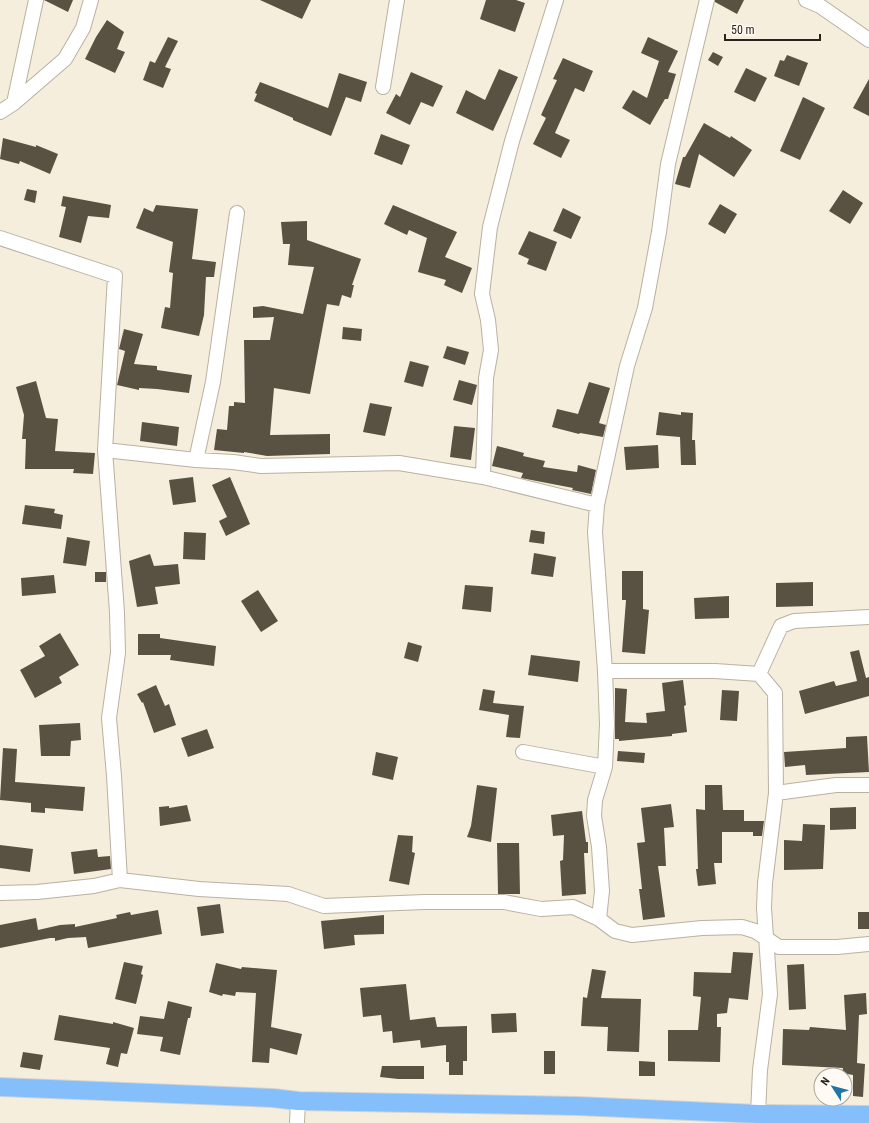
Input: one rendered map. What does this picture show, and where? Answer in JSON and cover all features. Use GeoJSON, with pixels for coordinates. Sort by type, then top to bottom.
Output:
{"type":"FeatureCollection","features":[{"type":"Feature","properties":{"kind":"main road"},"geometry":{"type":"LineString","coordinates":[[0,1087],[273,1098],[298,1101],[577,1106],[758,1114],[869,1114]]}},
{"type":"Feature","properties":{"kind":"street"},"geometry":{"type":"LineString","coordinates":[[14,103],[36,0]]}},
{"type":"Feature","properties":{"kind":"street"},"geometry":{"type":"LineString","coordinates":[[0,112],[14,103],[65,60],[83,28],[91,0]]}},
{"type":"Feature","properties":{"kind":"street"},"geometry":{"type":"LineString","coordinates":[[383,87],[396,0]]}},
{"type":"Feature","properties":{"kind":"street"},"geometry":{"type":"LineString","coordinates":[[483,477],[486,378],[491,350],[488,320],[482,294],[490,227],[512,141],[556,0]]}},
{"type":"Feature","properties":{"kind":"street"},"geometry":{"type":"LineString","coordinates":[[599,919],[602,891],[599,847],[594,816],[595,800],[605,767],[607,724],[605,671],[595,532],[597,505],[627,366],[645,308],[659,232],[668,164],[707,0]]}},
{"type":"Feature","properties":{"kind":"street"},"geometry":{"type":"LineString","coordinates":[[806,0],[820,6],[869,40]]}},
{"type":"Feature","properties":{"kind":"street"},"geometry":{"type":"LineString","coordinates":[[196,460],[213,382],[237,213]]}},
{"type":"Feature","properties":{"kind":"street"},"geometry":{"type":"LineString","coordinates":[[0,238],[115,276],[105,450],[117,612],[118,653],[109,718],[120,880]]}},
{"type":"Feature","properties":{"kind":"street"},"geometry":{"type":"LineString","coordinates":[[105,450],[261,466],[399,463],[483,477],[597,505]]}},
{"type":"Feature","properties":{"kind":"street"},"geometry":{"type":"LineString","coordinates":[[759,674],[781,626],[794,621],[869,617]]}},
{"type":"Feature","properties":{"kind":"street"},"geometry":{"type":"LineString","coordinates":[[605,671],[714,671],[759,674],[775,693],[776,793],[765,883],[764,908],[770,994],[760,1070],[758,1114]]}},
{"type":"Feature","properties":{"kind":"street"},"geometry":{"type":"LineString","coordinates":[[523,752],[605,767]]}},
{"type":"Feature","properties":{"kind":"street"},"geometry":{"type":"LineString","coordinates":[[776,793],[836,785],[869,785]]}},
{"type":"Feature","properties":{"kind":"street"},"geometry":{"type":"LineString","coordinates":[[0,893],[37,892],[80,888],[120,880],[199,889],[288,894],[324,906],[425,902],[504,902],[541,909],[573,907],[599,919],[615,931],[632,935],[702,928],[742,927],[766,937],[779,948],[837,947],[869,944]]}},
{"type":"Feature","properties":{"kind":"street"},"geometry":{"type":"LineString","coordinates":[[297,1123],[298,1101]]}},
{"type":"Feature","properties":{"kind":"building"},"geometry":{"type":"Polygon","coordinates":[[[44,0],[73,0],[68,12],[44,0]]]}},
{"type":"Feature","properties":{"kind":"building"},"geometry":{"type":"Polygon","coordinates":[[[260,0],[311,0],[302,19],[260,0]]]}},
{"type":"Feature","properties":{"kind":"building"},"geometry":{"type":"Polygon","coordinates":[[[486,0],[516,0],[525,3],[515,32],[480,19],[486,0]]]}},
{"type":"Feature","properties":{"kind":"building"},"geometry":{"type":"Polygon","coordinates":[[[715,0],[744,0],[737,14],[715,2],[715,0]]]}},
{"type":"Feature","properties":{"kind":"building"},"geometry":{"type":"Polygon","coordinates":[[[107,20],[124,32],[117,49],[125,52],[115,73],[85,59],[96,37],[107,20]]]}},
{"type":"Feature","properties":{"kind":"building"},"geometry":{"type":"Polygon","coordinates":[[[168,37],[178,41],[165,67],[171,69],[163,88],[143,80],[150,61],[155,63],[168,37]]]}},
{"type":"Feature","properties":{"kind":"building"},"geometry":{"type":"Polygon","coordinates":[[[648,37],[678,51],[668,72],[676,74],[668,99],[665,99],[650,125],[622,108],[633,90],[647,98],[659,61],[641,53],[648,37]]]}},
{"type":"Feature","properties":{"kind":"building"},"geometry":{"type":"Polygon","coordinates":[[[713,52],[723,57],[718,66],[708,60],[713,52]]]}},
{"type":"Feature","properties":{"kind":"building"},"geometry":{"type":"Polygon","coordinates":[[[787,55],[808,63],[799,86],[774,76],[780,60],[784,61],[787,55]]]}},
{"type":"Feature","properties":{"kind":"building"},"geometry":{"type":"Polygon","coordinates":[[[563,58],[593,71],[584,92],[575,88],[555,133],[570,140],[561,158],[533,144],[546,118],[541,115],[557,80],[553,79],[563,58]]]}},
{"type":"Feature","properties":{"kind":"building"},"geometry":{"type":"Polygon","coordinates":[[[746,68],[767,78],[755,102],[734,92],[746,68]]]}},
{"type":"Feature","properties":{"kind":"building"},"geometry":{"type":"Polygon","coordinates":[[[499,69],[518,77],[493,131],[456,113],[466,90],[485,100],[499,69]]]}},
{"type":"Feature","properties":{"kind":"building"},"geometry":{"type":"Polygon","coordinates":[[[411,72],[443,86],[433,107],[421,102],[410,125],[386,113],[396,94],[400,97],[411,72]]]}},
{"type":"Feature","properties":{"kind":"building"},"geometry":{"type":"Polygon","coordinates":[[[339,73],[367,82],[361,102],[346,97],[331,136],[254,101],[257,94],[255,93],[260,82],[328,108],[339,73]]]}},
{"type":"Feature","properties":{"kind":"building"},"geometry":{"type":"Polygon","coordinates":[[[869,79],[869,116],[853,108],[869,79]]]}},
{"type":"Feature","properties":{"kind":"building"},"geometry":{"type":"Polygon","coordinates":[[[803,97],[825,108],[800,160],[780,151],[803,97]]]}},
{"type":"Feature","properties":{"kind":"building"},"geometry":{"type":"Polygon","coordinates":[[[704,123],[730,138],[731,136],[752,150],[734,177],[699,154],[690,188],[675,184],[683,157],[685,157],[704,123]]]}},
{"type":"Feature","properties":{"kind":"building"},"geometry":{"type":"Polygon","coordinates":[[[381,134],[410,145],[402,165],[374,154],[381,134]]]}},
{"type":"Feature","properties":{"kind":"building"},"geometry":{"type":"Polygon","coordinates":[[[3,138],[36,147],[36,145],[58,154],[50,174],[20,161],[19,164],[0,159],[3,138]]]}},
{"type":"Feature","properties":{"kind":"building"},"geometry":{"type":"Polygon","coordinates":[[[27,189],[37,191],[35,203],[24,200],[27,189]]]}},
{"type":"Feature","properties":{"kind":"building"},"geometry":{"type":"Polygon","coordinates":[[[843,190],[863,203],[850,224],[829,211],[843,190]]]}},
{"type":"Feature","properties":{"kind":"building"},"geometry":{"type":"Polygon","coordinates":[[[63,196],[111,205],[109,218],[88,216],[81,243],[59,237],[66,207],[61,206],[63,196]]]}},
{"type":"Feature","properties":{"kind":"building"},"geometry":{"type":"Polygon","coordinates":[[[720,204],[737,214],[725,234],[708,224],[720,204]]]}},
{"type":"Feature","properties":{"kind":"building"},"geometry":{"type":"Polygon","coordinates":[[[156,205],[198,209],[192,259],[216,262],[214,277],[206,277],[204,315],[199,336],[161,328],[165,307],[170,308],[173,273],[169,272],[173,242],[136,228],[144,208],[153,212],[156,205]]]}},
{"type":"Feature","properties":{"kind":"building"},"geometry":{"type":"Polygon","coordinates":[[[393,205],[457,232],[445,257],[472,268],[462,293],[444,285],[446,280],[418,272],[427,238],[409,230],[407,235],[384,224],[393,205]]]}},
{"type":"Feature","properties":{"kind":"building"},"geometry":{"type":"Polygon","coordinates":[[[563,208],[581,217],[571,239],[553,231],[563,208]]]}},
{"type":"Feature","properties":{"kind":"building"},"geometry":{"type":"Polygon","coordinates":[[[307,221],[307,240],[361,259],[352,285],[354,285],[351,298],[342,295],[339,306],[327,304],[310,394],[274,388],[270,435],[330,434],[330,454],[267,456],[244,452],[214,450],[217,429],[227,430],[229,406],[234,406],[234,402],[245,403],[244,340],[270,340],[274,317],[253,318],[253,307],[263,306],[303,314],[314,267],[288,265],[290,244],[283,244],[281,222],[307,221]]]}},
{"type":"Feature","properties":{"kind":"building"},"geometry":{"type":"Polygon","coordinates":[[[529,231],[557,242],[546,271],[527,264],[529,259],[518,254],[529,231]]]}},
{"type":"Feature","properties":{"kind":"building"},"geometry":{"type":"Polygon","coordinates":[[[343,327],[362,329],[361,341],[342,339],[343,327]]]}},
{"type":"Feature","properties":{"kind":"building"},"geometry":{"type":"Polygon","coordinates":[[[124,329],[143,334],[134,364],[157,366],[157,370],[192,375],[189,393],[157,389],[139,388],[139,390],[117,385],[125,351],[119,349],[124,329]]]}},
{"type":"Feature","properties":{"kind":"building"},"geometry":{"type":"Polygon","coordinates":[[[447,346],[469,352],[465,365],[443,358],[447,346]]]}},
{"type":"Feature","properties":{"kind":"building"},"geometry":{"type":"Polygon","coordinates":[[[410,361],[429,366],[423,387],[404,382],[410,361]]]}},
{"type":"Feature","properties":{"kind":"building"},"geometry":{"type":"Polygon","coordinates":[[[459,380],[477,385],[472,405],[453,400],[459,380]]]}},
{"type":"Feature","properties":{"kind":"building"},"geometry":{"type":"Polygon","coordinates":[[[36,381],[46,418],[58,419],[55,451],[95,453],[93,474],[73,473],[74,469],[25,469],[26,439],[22,439],[24,415],[16,387],[36,381]]]}},
{"type":"Feature","properties":{"kind":"building"},"geometry":{"type":"Polygon","coordinates":[[[589,382],[610,388],[599,423],[606,425],[603,437],[579,434],[552,427],[557,409],[578,414],[589,382]]]}},
{"type":"Feature","properties":{"kind":"building"},"geometry":{"type":"Polygon","coordinates":[[[370,403],[392,407],[385,436],[363,432],[370,403]]]}},
{"type":"Feature","properties":{"kind":"building"},"geometry":{"type":"Polygon","coordinates":[[[659,412],[681,415],[681,412],[693,413],[692,440],[695,440],[696,465],[681,465],[680,437],[656,435],[659,412]]]}},
{"type":"Feature","properties":{"kind":"building"},"geometry":{"type":"Polygon","coordinates":[[[142,422],[179,427],[177,446],[140,441],[142,422]]]}},
{"type":"Feature","properties":{"kind":"building"},"geometry":{"type":"Polygon","coordinates":[[[454,426],[475,428],[471,460],[450,457],[454,426]]]}},
{"type":"Feature","properties":{"kind":"building"},"geometry":{"type":"Polygon","coordinates":[[[658,445],[659,468],[626,470],[624,447],[658,445]]]}},
{"type":"Feature","properties":{"kind":"building"},"geometry":{"type":"Polygon","coordinates":[[[497,446],[524,453],[523,456],[545,461],[543,467],[577,472],[578,465],[596,470],[591,494],[572,490],[573,488],[521,478],[523,473],[492,466],[497,446]]]}},
{"type":"Feature","properties":{"kind":"building"},"geometry":{"type":"Polygon","coordinates":[[[193,477],[196,502],[173,505],[169,480],[193,477]]]}},
{"type":"Feature","properties":{"kind":"building"},"geometry":{"type":"Polygon","coordinates":[[[230,477],[250,524],[226,536],[219,521],[227,517],[212,485],[230,477]]]}},
{"type":"Feature","properties":{"kind":"building"},"geometry":{"type":"Polygon","coordinates":[[[25,505],[55,509],[54,513],[63,515],[61,529],[22,524],[25,505]]]}},
{"type":"Feature","properties":{"kind":"building"},"geometry":{"type":"Polygon","coordinates":[[[531,530],[545,532],[544,544],[529,542],[531,530]]]}},
{"type":"Feature","properties":{"kind":"building"},"geometry":{"type":"Polygon","coordinates":[[[184,532],[206,533],[205,560],[183,559],[184,532]]]}},
{"type":"Feature","properties":{"kind":"building"},"geometry":{"type":"Polygon","coordinates":[[[67,537],[90,541],[86,566],[63,563],[67,537]]]}},
{"type":"Feature","properties":{"kind":"building"},"geometry":{"type":"Polygon","coordinates":[[[534,553],[556,557],[553,577],[531,574],[534,553]]]}},
{"type":"Feature","properties":{"kind":"building"},"geometry":{"type":"Polygon","coordinates":[[[150,554],[154,566],[178,564],[180,584],[155,587],[158,604],[137,607],[129,561],[150,554]]]}},
{"type":"Feature","properties":{"kind":"building"},"geometry":{"type":"Polygon","coordinates":[[[622,571],[643,571],[643,609],[649,610],[645,654],[622,652],[626,600],[622,600],[622,571]]]}},
{"type":"Feature","properties":{"kind":"building"},"geometry":{"type":"Polygon","coordinates":[[[95,572],[106,572],[106,582],[95,582],[95,572]]]}},
{"type":"Feature","properties":{"kind":"building"},"geometry":{"type":"Polygon","coordinates":[[[54,575],[56,593],[22,596],[21,578],[54,575]]]}},
{"type":"Feature","properties":{"kind":"building"},"geometry":{"type":"Polygon","coordinates":[[[813,582],[813,606],[776,607],[776,583],[813,582]]]}},
{"type":"Feature","properties":{"kind":"building"},"geometry":{"type":"Polygon","coordinates":[[[465,585],[493,587],[491,612],[462,609],[465,585]]]}},
{"type":"Feature","properties":{"kind":"building"},"geometry":{"type":"Polygon","coordinates":[[[258,590],[278,621],[261,632],[241,601],[258,590]]]}},
{"type":"Feature","properties":{"kind":"building"},"geometry":{"type":"Polygon","coordinates":[[[729,596],[729,618],[695,619],[694,598],[729,596]]]}},
{"type":"Feature","properties":{"kind":"building"},"geometry":{"type":"Polygon","coordinates":[[[60,633],[79,665],[59,677],[62,683],[35,698],[20,670],[45,656],[39,646],[60,633]]]}},
{"type":"Feature","properties":{"kind":"building"},"geometry":{"type":"Polygon","coordinates":[[[138,634],[160,634],[160,638],[216,646],[214,666],[170,660],[171,655],[138,655],[138,634]]]}},
{"type":"Feature","properties":{"kind":"building"},"geometry":{"type":"Polygon","coordinates":[[[408,642],[422,646],[418,662],[404,658],[408,642]]]}},
{"type":"Feature","properties":{"kind":"building"},"geometry":{"type":"Polygon","coordinates":[[[859,650],[866,678],[869,677],[869,696],[805,714],[799,691],[834,681],[836,686],[857,681],[850,652],[859,650]]]}},
{"type":"Feature","properties":{"kind":"building"},"geometry":{"type":"Polygon","coordinates":[[[531,655],[580,661],[578,682],[528,675],[531,655]]]}},
{"type":"Feature","properties":{"kind":"building"},"geometry":{"type":"Polygon","coordinates":[[[683,680],[687,732],[672,734],[672,736],[619,741],[619,739],[615,739],[615,688],[627,689],[625,722],[647,723],[646,713],[665,711],[662,683],[683,680]]]}},
{"type":"Feature","properties":{"kind":"building"},"geometry":{"type":"Polygon","coordinates":[[[156,685],[165,706],[169,704],[176,725],[154,733],[143,702],[142,703],[137,694],[156,685]]]}},
{"type":"Feature","properties":{"kind":"building"},"geometry":{"type":"Polygon","coordinates":[[[483,689],[495,691],[493,703],[524,706],[520,738],[506,737],[509,715],[479,710],[483,689]]]}},
{"type":"Feature","properties":{"kind":"building"},"geometry":{"type":"Polygon","coordinates":[[[722,690],[739,691],[737,721],[720,720],[722,690]]]}},
{"type":"Feature","properties":{"kind":"building"},"geometry":{"type":"Polygon","coordinates":[[[80,723],[81,740],[71,741],[70,756],[41,756],[39,725],[80,723]]]}},
{"type":"Feature","properties":{"kind":"building"},"geometry":{"type":"Polygon","coordinates":[[[207,729],[214,748],[188,757],[181,738],[207,729]]]}},
{"type":"Feature","properties":{"kind":"building"},"geometry":{"type":"Polygon","coordinates":[[[867,736],[869,772],[806,775],[805,765],[785,767],[784,752],[846,748],[846,737],[867,736]]]}},
{"type":"Feature","properties":{"kind":"building"},"geometry":{"type":"Polygon","coordinates":[[[3,748],[17,749],[15,782],[85,787],[83,811],[45,808],[45,813],[31,812],[31,803],[0,800],[3,748]]]}},
{"type":"Feature","properties":{"kind":"building"},"geometry":{"type":"Polygon","coordinates":[[[618,751],[645,753],[644,763],[617,761],[618,751]]]}},
{"type":"Feature","properties":{"kind":"building"},"geometry":{"type":"Polygon","coordinates":[[[376,752],[398,757],[393,780],[372,775],[376,752]]]}},
{"type":"Feature","properties":{"kind":"building"},"geometry":{"type":"Polygon","coordinates":[[[477,785],[497,788],[491,842],[467,837],[471,826],[477,785]]]}},
{"type":"Feature","properties":{"kind":"building"},"geometry":{"type":"Polygon","coordinates":[[[705,785],[722,785],[723,810],[744,810],[744,821],[764,821],[762,836],[753,836],[753,832],[722,832],[722,863],[714,863],[716,884],[698,886],[696,869],[698,869],[696,809],[705,810],[705,785]]]}},
{"type":"Feature","properties":{"kind":"building"},"geometry":{"type":"Polygon","coordinates":[[[671,804],[674,827],[664,828],[666,866],[658,866],[665,917],[643,920],[639,889],[642,889],[637,843],[645,842],[641,808],[671,804]]]}},
{"type":"Feature","properties":{"kind":"building"},"geometry":{"type":"Polygon","coordinates":[[[187,805],[191,821],[160,826],[159,807],[169,806],[169,808],[187,805]]]}},
{"type":"Feature","properties":{"kind":"building"},"geometry":{"type":"Polygon","coordinates":[[[856,807],[856,829],[830,830],[830,808],[856,807]]]}},
{"type":"Feature","properties":{"kind":"building"},"geometry":{"type":"Polygon","coordinates":[[[582,811],[586,842],[588,842],[588,853],[584,853],[586,894],[562,896],[560,861],[563,860],[564,835],[553,836],[551,815],[582,811]]]}},
{"type":"Feature","properties":{"kind":"building"},"geometry":{"type":"Polygon","coordinates":[[[803,824],[825,825],[823,869],[784,870],[784,840],[802,841],[803,824]]]}},
{"type":"Feature","properties":{"kind":"building"},"geometry":{"type":"Polygon","coordinates":[[[398,835],[413,836],[412,852],[415,853],[409,885],[389,881],[398,835]]]}},
{"type":"Feature","properties":{"kind":"building"},"geometry":{"type":"Polygon","coordinates":[[[497,843],[519,843],[520,894],[498,894],[497,843]]]}},
{"type":"Feature","properties":{"kind":"building"},"geometry":{"type":"Polygon","coordinates":[[[0,845],[33,849],[30,872],[0,868],[0,845]]]}},
{"type":"Feature","properties":{"kind":"building"},"geometry":{"type":"Polygon","coordinates":[[[97,849],[98,857],[110,856],[111,869],[74,874],[71,852],[97,849]]]}},
{"type":"Feature","properties":{"kind":"building"},"geometry":{"type":"Polygon","coordinates":[[[220,904],[224,933],[201,936],[197,907],[220,904]]]}},
{"type":"Feature","properties":{"kind":"building"},"geometry":{"type":"Polygon","coordinates":[[[158,910],[162,934],[88,948],[86,937],[68,938],[55,941],[55,938],[50,938],[0,948],[0,925],[36,918],[38,930],[60,925],[75,924],[75,927],[117,918],[116,915],[130,912],[131,915],[158,910]]]}},
{"type":"Feature","properties":{"kind":"building"},"geometry":{"type":"Polygon","coordinates":[[[858,912],[869,912],[869,929],[858,929],[858,912]]]}},
{"type":"Feature","properties":{"kind":"building"},"geometry":{"type":"Polygon","coordinates":[[[384,915],[384,934],[354,935],[355,945],[324,949],[321,921],[384,915]]]}},
{"type":"Feature","properties":{"kind":"building"},"geometry":{"type":"Polygon","coordinates":[[[733,952],[753,953],[748,1000],[729,998],[727,1013],[717,1014],[717,1027],[721,1027],[720,1062],[668,1061],[668,1030],[698,1030],[701,997],[693,996],[694,972],[731,973],[733,952]]]}},
{"type":"Feature","properties":{"kind":"building"},"geometry":{"type":"Polygon","coordinates":[[[124,962],[143,966],[141,974],[143,975],[136,1004],[115,999],[124,962]]]}},
{"type":"Feature","properties":{"kind":"building"},"geometry":{"type":"Polygon","coordinates":[[[216,963],[241,969],[242,967],[277,970],[271,1027],[302,1034],[297,1055],[270,1048],[269,1063],[252,1062],[256,993],[236,992],[235,996],[223,994],[222,996],[209,992],[216,963]]]}},
{"type":"Feature","properties":{"kind":"building"},"geometry":{"type":"Polygon","coordinates":[[[804,964],[806,1009],[789,1010],[787,965],[804,964]]]}},
{"type":"Feature","properties":{"kind":"building"},"geometry":{"type":"Polygon","coordinates":[[[592,969],[606,971],[601,998],[641,999],[639,1052],[607,1051],[608,1027],[581,1026],[583,997],[587,998],[592,969]]]}},
{"type":"Feature","properties":{"kind":"building"},"geometry":{"type":"Polygon","coordinates":[[[406,984],[410,1020],[435,1017],[437,1027],[467,1026],[467,1061],[463,1061],[463,1075],[449,1075],[449,1062],[446,1062],[446,1045],[421,1048],[420,1040],[393,1043],[392,1031],[383,1032],[381,1015],[363,1017],[360,988],[406,984]]]}},
{"type":"Feature","properties":{"kind":"building"},"geometry":{"type":"Polygon","coordinates":[[[866,993],[867,1014],[859,1015],[857,1063],[865,1064],[863,1097],[853,1096],[853,1067],[782,1065],[783,1029],[809,1030],[810,1027],[846,1030],[844,995],[866,993]]]}},
{"type":"Feature","properties":{"kind":"building"},"geometry":{"type":"Polygon","coordinates":[[[168,1001],[192,1007],[190,1018],[188,1018],[180,1055],[160,1051],[163,1037],[137,1034],[140,1016],[164,1019],[168,1001]]]}},
{"type":"Feature","properties":{"kind":"building"},"geometry":{"type":"Polygon","coordinates":[[[516,1013],[517,1032],[492,1033],[491,1014],[516,1013]]]}},
{"type":"Feature","properties":{"kind":"building"},"geometry":{"type":"Polygon","coordinates":[[[59,1015],[113,1024],[113,1022],[134,1028],[127,1054],[121,1053],[118,1067],[106,1064],[110,1048],[54,1040],[59,1015]]]}},
{"type":"Feature","properties":{"kind":"building"},"geometry":{"type":"Polygon","coordinates":[[[544,1051],[555,1051],[555,1074],[544,1074],[544,1051]]]}},
{"type":"Feature","properties":{"kind":"building"},"geometry":{"type":"Polygon","coordinates":[[[23,1052],[43,1055],[40,1070],[20,1067],[23,1052]]]}},
{"type":"Feature","properties":{"kind":"building"},"geometry":{"type":"Polygon","coordinates":[[[639,1061],[655,1062],[655,1076],[639,1076],[639,1061]]]}},
{"type":"Feature","properties":{"kind":"building"},"geometry":{"type":"Polygon","coordinates":[[[382,1066],[424,1066],[424,1079],[380,1077],[382,1066]]]}}]}
